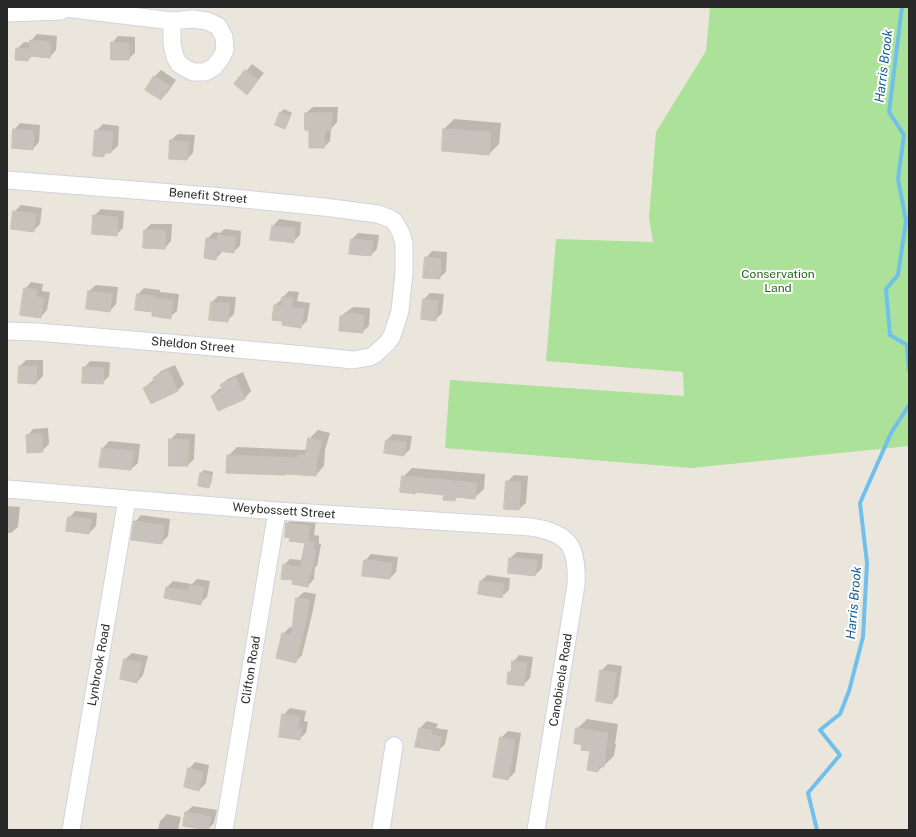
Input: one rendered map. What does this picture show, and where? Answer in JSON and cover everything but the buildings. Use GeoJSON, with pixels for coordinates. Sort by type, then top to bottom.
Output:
{"type":"FeatureCollection","features":[{"type":"Feature","properties":{"kind":"street"},"geometry":{"type":"LineString","coordinates":[[7,13],[61,11],[65,8],[172,21]]}},
{"type":"Feature","properties":{"kind":"street","name":"Benefit Street"},"geometry":{"type":"LineString","coordinates":[[7,180],[223,197],[324,207],[378,214],[389,218],[394,221],[404,243],[404,272],[400,311],[392,336],[377,352]]}},
{"type":"Feature","properties":{"kind":"street","name":"Sheldon Street"},"geometry":{"type":"LineString","coordinates":[[7,331],[37,332],[168,343],[349,360],[370,357],[377,352]]}},
{"type":"Feature","properties":{"kind":"street","name":"Weybossett Street"},"geometry":{"type":"LineString","coordinates":[[7,489],[277,511],[531,527],[546,530],[559,535]]}},
{"type":"Feature","properties":{"kind":"street","name":"Lynbrook Road"},"geometry":{"type":"LineString","coordinates":[[71,830],[126,499]]}},
{"type":"Feature","properties":{"kind":"street","name":"Clifton Road"},"geometry":{"type":"LineString","coordinates":[[224,830],[277,511]]}},
{"type":"Feature","properties":{"kind":"street","name":"Canobieola Road"},"geometry":{"type":"LineString","coordinates":[[536,830],[576,585],[576,559],[567,540],[559,535]]}},
{"type":"Feature","properties":{"kind":"street"},"geometry":{"type":"LineString","coordinates":[[381,830],[394,746]]}},
{"type":"Feature","properties":{"kind":"green space","name":"Conservation Land"},"geometry":{"type":"Polygon","coordinates":[[[710,7],[909,7],[909,446],[691,468],[445,448],[450,380],[684,396],[683,372],[546,361],[556,239],[653,242],[649,218],[656,132],[706,51],[710,7]]]}},
{"type":"Feature","properties":{"kind":"waterway","name":"Harris Brook"},"geometry":{"type":"LineString","coordinates":[[902,7],[889,112],[904,135],[898,179],[906,221],[898,275],[886,289],[890,335],[907,345],[909,370]]}},
{"type":"Feature","properties":{"kind":"waterway","name":"Harris Brook"},"geometry":{"type":"LineString","coordinates":[[817,830],[808,793],[840,755],[820,730],[840,714],[849,691],[863,637],[867,563],[860,503],[891,433],[909,405]]}}]}
